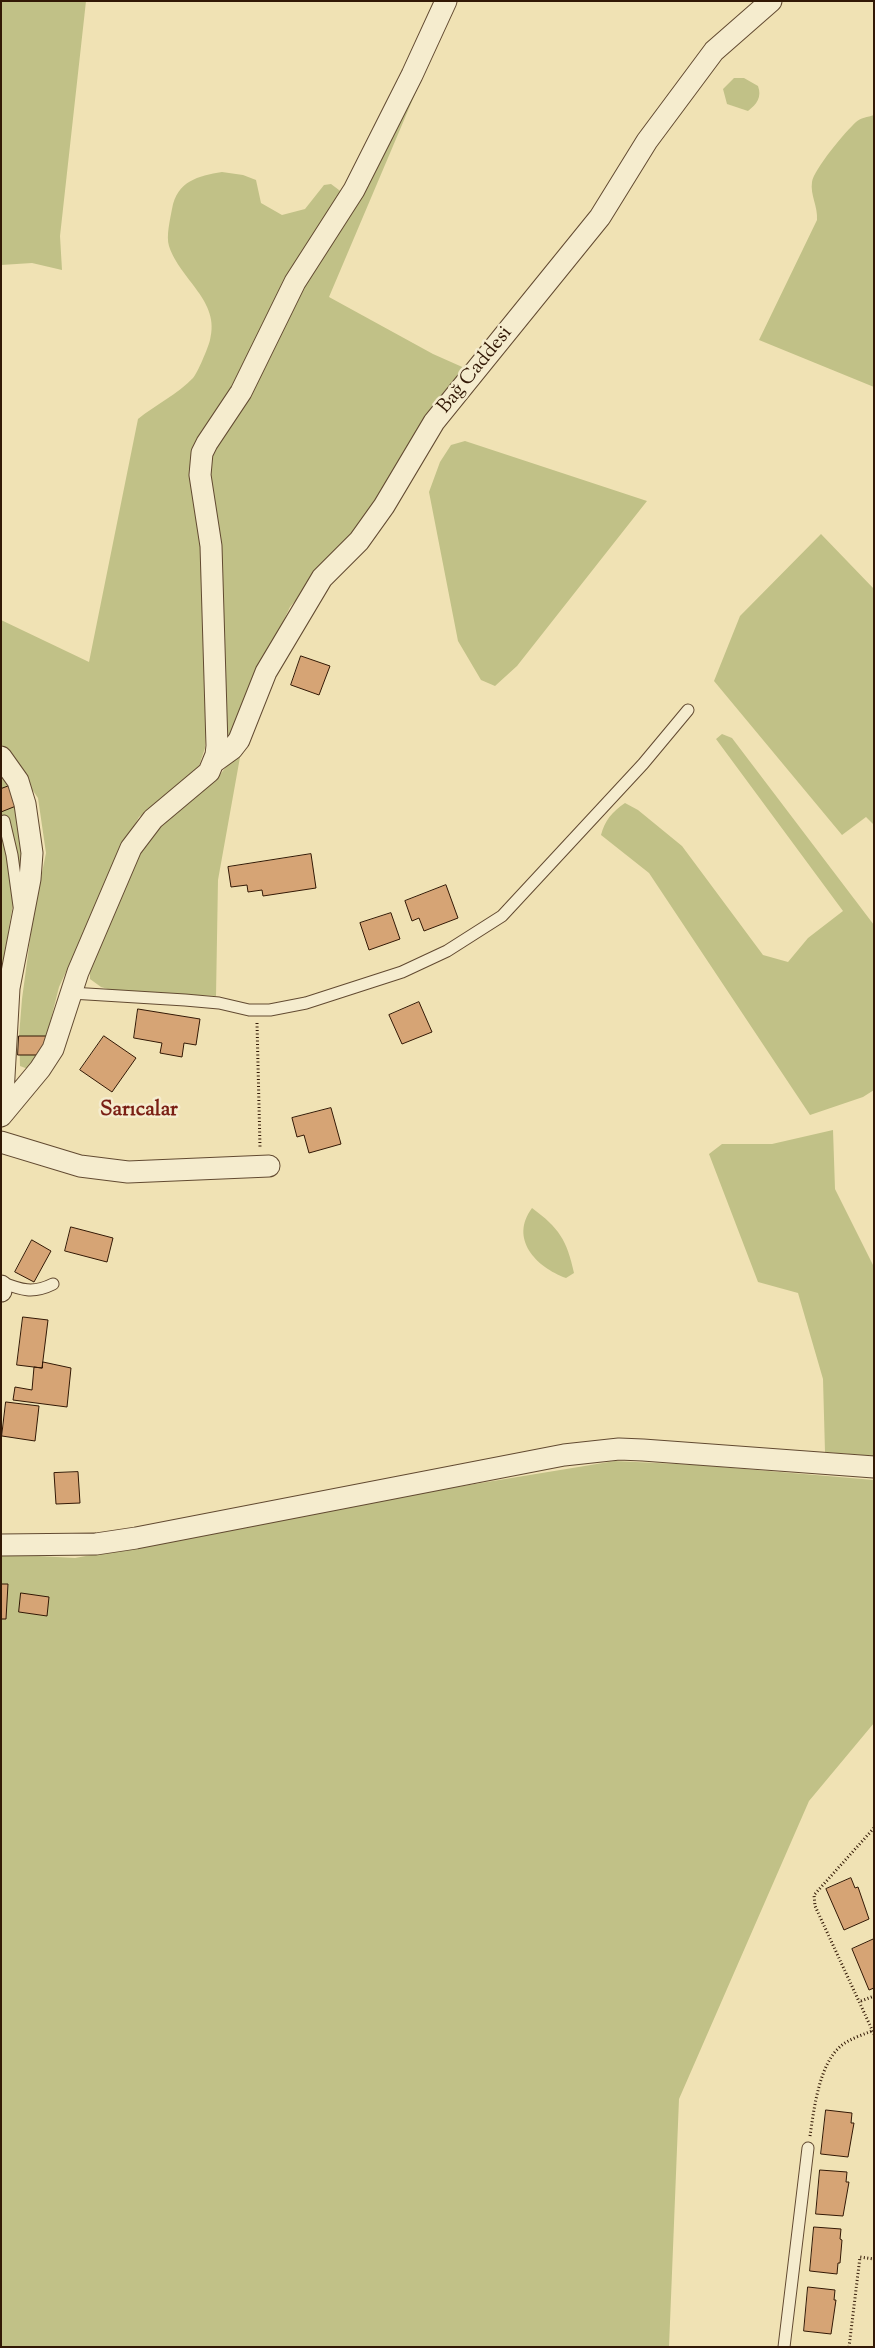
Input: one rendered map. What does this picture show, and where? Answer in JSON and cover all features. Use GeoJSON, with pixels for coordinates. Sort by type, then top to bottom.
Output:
{"type":"FeatureCollection","features":[{"type":"Feature","properties":{"kind":"street"},"geometry":{"type":"LineString","coordinates":[[2,1114],[48,1059],[71,993],[131,848],[154,819],[195,786],[209,772],[214,762],[217,746],[211,546],[200,475],[202,453],[241,392],[295,282],[354,190],[412,75],[446,1]]}},
{"type":"Feature","properties":{"kind":"street","name":"Bağ Caddesi"},"geometry":{"type":"LineString","coordinates":[[214,762],[232,749],[239,740],[266,672],[322,578],[364,534],[384,506],[434,422],[600,217],[648,141],[714,51],[771,1]]}},
{"type":"Feature","properties":{"kind":"street"},"geometry":{"type":"LineString","coordinates":[[1,757],[18,781],[25,804],[32,853],[30,879],[20,922],[10,988],[2,1114]]}},
{"type":"Feature","properties":{"kind":"street"},"geometry":{"type":"LineString","coordinates":[[1,1142],[80,1166],[128,1172],[265,1166]]}},
{"type":"Feature","properties":{"kind":"street"},"geometry":{"type":"LineString","coordinates":[[1,1284],[1,1290]]}},
{"type":"Feature","properties":{"kind":"street"},"geometry":{"type":"LineString","coordinates":[[1,1545],[96,1544],[564,1455],[610,1450],[643,1450],[874,1467]]}},
{"type":"Feature","properties":{"kind":"lane"},"geometry":{"type":"LineString","coordinates":[[71,993],[219,1003],[257,1010],[306,1003],[402,972],[447,951],[479,933],[502,916],[522,897],[545,868],[643,764],[688,710]]}},
{"type":"Feature","properties":{"kind":"lane"},"geometry":{"type":"LineString","coordinates":[[4,821],[12,855],[20,922]]}},
{"type":"Feature","properties":{"kind":"lane"},"geometry":{"type":"LineString","coordinates":[[1,1284],[31,1292],[41,1290],[53,1284]]}},
{"type":"Feature","properties":{"kind":"lane"},"geometry":{"type":"LineString","coordinates":[[784,2347],[808,2148]]}},
{"type":"Feature","properties":{"kind":"path"},"geometry":{"type":"LineString","coordinates":[[257,1010],[265,1166]]}},
{"type":"Feature","properties":{"kind":"path"},"geometry":{"type":"LineString","coordinates":[[808,2148],[817,2097],[831,2058],[841,2046],[873,2032],[861,2001],[815,1906],[814,1894],[874,1828]]}},
{"type":"Feature","properties":{"kind":"path"},"geometry":{"type":"LineString","coordinates":[[861,2001],[874,1996]]}},
{"type":"Feature","properties":{"kind":"path"},"geometry":{"type":"LineString","coordinates":[[849,2347],[860,2257],[874,2259]]}},
{"type":"Feature","properties":{"kind":"green space"},"geometry":{"type":"Polygon","coordinates":[[[1,1],[86,1],[60,236],[62,270],[32,263],[1,265],[1,1]]]}},
{"type":"Feature","properties":{"kind":"green space"},"geometry":{"type":"Polygon","coordinates":[[[432,54],[329,297],[433,354],[469,370],[385,494],[290,607],[258,674],[235,737],[224,739],[207,457],[432,54]]]}},
{"type":"Feature","properties":{"kind":"green space"},"geometry":{"type":"Polygon","coordinates":[[[734,78],[744,78],[758,86],[758,100],[748,111],[727,104],[723,89],[734,78]]]}},
{"type":"Feature","properties":{"kind":"green space"},"geometry":{"type":"Polygon","coordinates":[[[874,115],[874,387],[759,340],[817,220],[812,182],[818,168],[856,122],[874,115]]]}},
{"type":"Feature","properties":{"kind":"green space"},"geometry":{"type":"Polygon","coordinates":[[[222,172],[243,175],[256,180],[261,203],[282,215],[305,209],[324,185],[331,184],[343,193],[222,408],[202,430],[192,454],[203,552],[207,717],[205,748],[199,766],[186,780],[139,817],[59,987],[42,1055],[28,1069],[20,1066],[19,1036],[22,999],[33,917],[46,853],[38,798],[1,745],[1,620],[89,662],[138,419],[181,389],[193,378],[203,360],[210,340],[212,326],[205,302],[174,258],[169,246],[168,233],[172,209],[179,192],[184,186],[197,178],[222,172]]]}},
{"type":"Feature","properties":{"kind":"green space"},"geometry":{"type":"Polygon","coordinates":[[[465,441],[647,501],[517,666],[495,686],[481,680],[458,641],[429,492],[440,462],[451,445],[465,441]]]}},
{"type":"Feature","properties":{"kind":"green space"},"geometry":{"type":"Polygon","coordinates":[[[821,534],[874,589],[874,825],[866,817],[842,835],[714,681],[740,616],[821,534]]]}},
{"type":"Feature","properties":{"kind":"green space"},"geometry":{"type":"Polygon","coordinates":[[[722,734],[732,738],[874,925],[874,1090],[863,1097],[810,1115],[649,873],[601,835],[610,817],[625,803],[638,810],[682,846],[763,955],[788,962],[808,938],[843,911],[716,739],[722,734]]]}},
{"type":"Feature","properties":{"kind":"green space"},"geometry":{"type":"Polygon","coordinates":[[[242,746],[218,880],[216,996],[115,991],[101,987],[90,979],[90,967],[140,850],[168,818],[216,780],[242,746]]]}},
{"type":"Feature","properties":{"kind":"green space"},"geometry":{"type":"Polygon","coordinates":[[[1,769],[16,806],[23,847],[9,927],[1,999],[1,769]]]}},
{"type":"Feature","properties":{"kind":"green space"},"geometry":{"type":"Polygon","coordinates":[[[833,1130],[835,1189],[874,1267],[874,1456],[825,1452],[823,1379],[798,1293],[758,1282],[709,1154],[722,1144],[772,1144],[833,1130]]]}},
{"type":"Feature","properties":{"kind":"green space"},"geometry":{"type":"Polygon","coordinates":[[[532,1208],[549,1222],[565,1243],[574,1273],[566,1278],[545,1267],[529,1250],[523,1230],[532,1208]]]}},
{"type":"Feature","properties":{"kind":"green space"},"geometry":{"type":"Polygon","coordinates":[[[615,1461],[698,1465],[874,1480],[874,1723],[809,1801],[679,2099],[669,2347],[1,2347],[1,1554],[75,1558],[365,1502],[615,1461]]]}},
{"type":"Feature","properties":{"kind":"building"},"geometry":{"type":"Polygon","coordinates":[[[301,656],[330,666],[319,695],[291,685],[301,656]]]}},
{"type":"Feature","properties":{"kind":"building"},"geometry":{"type":"Polygon","coordinates":[[[9,786],[16,806],[1,812],[1,789],[9,786]]]}},
{"type":"Feature","properties":{"kind":"building"},"geometry":{"type":"Polygon","coordinates":[[[311,854],[316,888],[263,896],[262,890],[248,892],[247,885],[231,887],[228,867],[311,854]]]}},
{"type":"Feature","properties":{"kind":"building"},"geometry":{"type":"Polygon","coordinates":[[[446,885],[458,918],[424,931],[419,918],[412,921],[405,901],[446,885]]]}},
{"type":"Feature","properties":{"kind":"building"},"geometry":{"type":"Polygon","coordinates":[[[391,913],[400,939],[369,950],[360,923],[391,913]]]}},
{"type":"Feature","properties":{"kind":"building"},"geometry":{"type":"Polygon","coordinates":[[[419,1002],[432,1032],[402,1044],[389,1015],[419,1002]]]}},
{"type":"Feature","properties":{"kind":"building"},"geometry":{"type":"Polygon","coordinates":[[[138,1009],[200,1019],[196,1045],[184,1043],[182,1057],[160,1053],[162,1043],[134,1038],[138,1009]]]}},
{"type":"Feature","properties":{"kind":"building"},"geometry":{"type":"Polygon","coordinates":[[[19,1036],[47,1036],[42,1055],[18,1055],[19,1036]]]}},
{"type":"Feature","properties":{"kind":"building"},"geometry":{"type":"Polygon","coordinates":[[[104,1036],[136,1058],[112,1092],[80,1070],[104,1036]]]}},
{"type":"Feature","properties":{"kind":"building"},"geometry":{"type":"Polygon","coordinates":[[[331,1108],[341,1144],[309,1153],[304,1135],[297,1137],[292,1118],[331,1108]]]}},
{"type":"Feature","properties":{"kind":"building"},"geometry":{"type":"Polygon","coordinates":[[[71,1227],[113,1238],[107,1262],[65,1251],[71,1227]]]}},
{"type":"Feature","properties":{"kind":"building"},"geometry":{"type":"Polygon","coordinates":[[[32,1240],[51,1251],[34,1282],[15,1272],[32,1240]]]}},
{"type":"Feature","properties":{"kind":"building"},"geometry":{"type":"Polygon","coordinates":[[[23,1317],[48,1320],[42,1368],[17,1365],[23,1317]]]}},
{"type":"Feature","properties":{"kind":"building"},"geometry":{"type":"Polygon","coordinates":[[[43,1362],[71,1368],[67,1407],[13,1400],[15,1387],[32,1390],[34,1367],[42,1368],[43,1362]]]}},
{"type":"Feature","properties":{"kind":"building"},"geometry":{"type":"Polygon","coordinates":[[[6,1402],[39,1406],[35,1441],[2,1436],[6,1402]]]}},
{"type":"Feature","properties":{"kind":"building"},"geometry":{"type":"Polygon","coordinates":[[[78,1472],[80,1503],[56,1504],[54,1473],[78,1472]]]}},
{"type":"Feature","properties":{"kind":"building"},"geometry":{"type":"Polygon","coordinates":[[[1,1584],[8,1584],[6,1619],[1,1619],[1,1584]]]}},
{"type":"Feature","properties":{"kind":"building"},"geometry":{"type":"Polygon","coordinates":[[[21,1593],[49,1597],[47,1616],[19,1612],[21,1593]]]}},
{"type":"Feature","properties":{"kind":"building"},"geometry":{"type":"Polygon","coordinates":[[[851,1878],[855,1888],[858,1887],[869,1919],[844,1930],[826,1889],[851,1878]]]}},
{"type":"Feature","properties":{"kind":"building"},"geometry":{"type":"Polygon","coordinates":[[[874,1939],[874,1988],[869,1990],[852,1949],[874,1939]]]}},
{"type":"Feature","properties":{"kind":"building"},"geometry":{"type":"Polygon","coordinates":[[[826,2110],[852,2113],[851,2123],[854,2123],[848,2157],[821,2154],[826,2110]]]}},
{"type":"Feature","properties":{"kind":"building"},"geometry":{"type":"Polygon","coordinates":[[[820,2170],[847,2172],[846,2182],[849,2182],[843,2216],[816,2214],[820,2170]]]}},
{"type":"Feature","properties":{"kind":"building"},"geometry":{"type":"Polygon","coordinates":[[[814,2227],[841,2229],[840,2263],[838,2263],[837,2274],[810,2271],[814,2227]]]}},
{"type":"Feature","properties":{"kind":"building"},"geometry":{"type":"Polygon","coordinates":[[[808,2287],[835,2290],[834,2300],[836,2300],[831,2334],[804,2331],[808,2287]]]}},
{"type":"Feature","properties":{"kind":"district","name":"Sarıcalar"},"geometry":{"type":"Point","coordinates":[139,1111]}}]}
